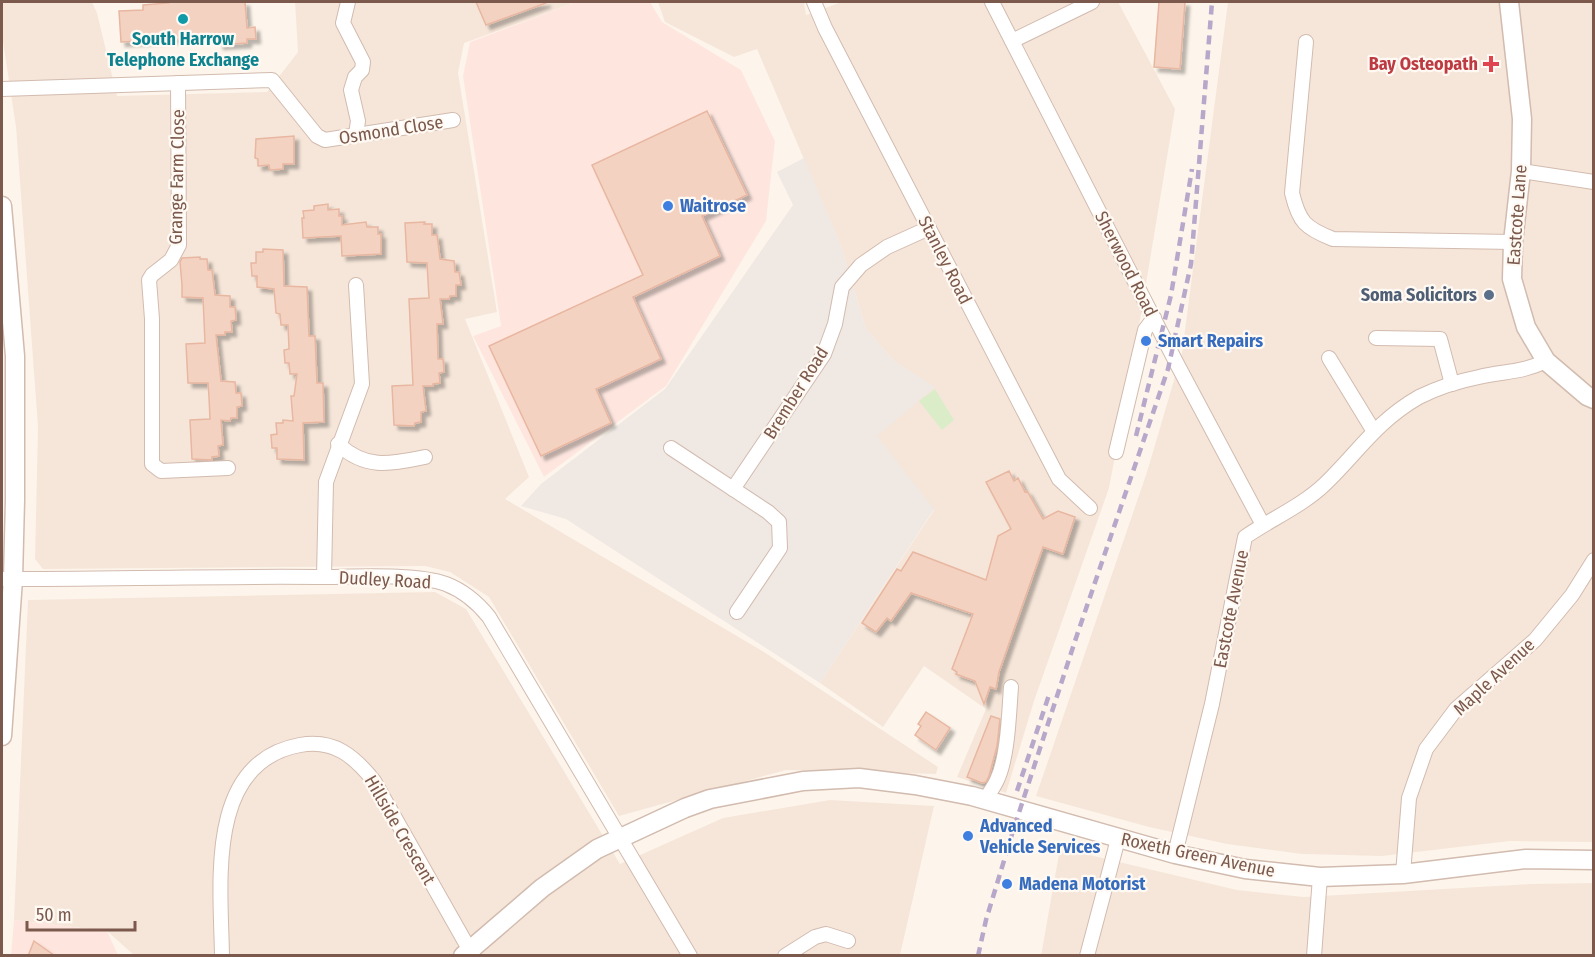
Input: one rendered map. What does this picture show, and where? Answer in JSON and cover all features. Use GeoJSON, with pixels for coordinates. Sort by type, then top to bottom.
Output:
{"type":"FeatureCollection","features":[{"type":"Feature","properties":{"kind":"street"},"geometry":{"type":"LineString","coordinates":[[348,2],[343,23],[363,62],[362,70],[355,77],[351,90],[358,121],[356,134]]}},
{"type":"Feature","properties":{"kind":"street","name":"Stanley Road"},"geometry":{"type":"LineString","coordinates":[[814,2],[825,28],[1059,479],[1090,508]]}},
{"type":"Feature","properties":{"kind":"street","name":"Sherwood Road"},"geometry":{"type":"LineString","coordinates":[[992,2],[1263,525]]}},
{"type":"Feature","properties":{"kind":"street"},"geometry":{"type":"LineString","coordinates":[[1012,41],[1092,2]]}},
{"type":"Feature","properties":{"kind":"street","name":"Eastcote Lane"},"geometry":{"type":"LineString","coordinates":[[1509,2],[1522,119],[1521,171],[1512,242],[1512,279],[1526,327],[1546,361],[1593,399]]}},
{"type":"Feature","properties":{"kind":"street"},"geometry":{"type":"LineString","coordinates":[[1306,42],[1292,193],[1297,214],[1313,231],[1333,239],[1512,242]]}},
{"type":"Feature","properties":{"kind":"street","name":"Osmond Close"},"geometry":{"type":"LineString","coordinates":[[178,83],[272,80],[317,136],[325,140],[453,120]]}},
{"type":"Feature","properties":{"kind":"street","name":"Grange Farm Close"},"geometry":{"type":"LineString","coordinates":[[2,89],[178,83],[179,245],[171,260],[152,274],[149,280],[152,319],[151,457],[152,464],[161,471],[228,468]]}},
{"type":"Feature","properties":{"kind":"street"},"geometry":{"type":"LineString","coordinates":[[1521,171],[1593,182]]}},
{"type":"Feature","properties":{"kind":"street"},"geometry":{"type":"LineString","coordinates":[[2,206],[8,356],[7,579],[2,736]]}},
{"type":"Feature","properties":{"kind":"street","name":"Brember Road"},"geometry":{"type":"LineString","coordinates":[[733,489],[824,354],[834,324],[842,287],[861,265],[887,247],[929,228]]}},
{"type":"Feature","properties":{"kind":"street"},"geometry":{"type":"LineString","coordinates":[[324,577],[326,482],[338,444],[362,384],[356,285]]}},
{"type":"Feature","properties":{"kind":"street"},"geometry":{"type":"LineString","coordinates":[[1116,452],[1145,330],[1154,318]]}},
{"type":"Feature","properties":{"kind":"street"},"geometry":{"type":"LineString","coordinates":[[1376,338],[1440,339],[1452,384]]}},
{"type":"Feature","properties":{"kind":"street"},"geometry":{"type":"LineString","coordinates":[[1329,358],[1373,430]]}},
{"type":"Feature","properties":{"kind":"street","name":"Eastcote Avenue"},"geometry":{"type":"LineString","coordinates":[[1175,854],[1212,704],[1245,537],[1291,510],[1324,485],[1373,430],[1420,396],[1479,377],[1528,370],[1546,361]]}},
{"type":"Feature","properties":{"kind":"street"},"geometry":{"type":"LineString","coordinates":[[338,444],[351,456],[364,461],[398,462],[425,458]]}},
{"type":"Feature","properties":{"kind":"street"},"geometry":{"type":"LineString","coordinates":[[671,448],[768,512],[779,522],[780,548],[737,612]]}},
{"type":"Feature","properties":{"kind":"street","name":"Maple Avenue"},"geometry":{"type":"LineString","coordinates":[[1403,874],[1409,798],[1426,749],[1456,709],[1534,639],[1572,595],[1593,560]]}},
{"type":"Feature","properties":{"kind":"street","name":"Dudley Road"},"geometry":{"type":"LineString","coordinates":[[7,579],[192,576],[324,577],[426,580],[463,592],[478,603],[489,617],[690,956]]}},
{"type":"Feature","properties":{"kind":"street"},"geometry":{"type":"LineString","coordinates":[[985,800],[998,779],[1002,763],[1011,687]]}},
{"type":"Feature","properties":{"kind":"street","name":"Hillside Crescent"},"geometry":{"type":"LineString","coordinates":[[222,956],[221,895],[225,831],[228,814],[238,787],[254,767],[275,754],[289,747],[315,744],[344,752],[359,762],[374,781],[469,954]]}},
{"type":"Feature","properties":{"kind":"street","name":"Roxeth Green Avenue"},"geometry":{"type":"LineString","coordinates":[[469,954],[542,888],[597,849],[685,808],[710,799],[803,781],[859,778],[915,784],[985,800],[1175,854],[1245,869],[1320,877],[1403,874],[1526,860],[1593,860]]}},
{"type":"Feature","properties":{"kind":"street"},"geometry":{"type":"LineString","coordinates":[[1087,956],[1118,839]]}},
{"type":"Feature","properties":{"kind":"street"},"geometry":{"type":"LineString","coordinates":[[1314,956],[1320,877]]}},
{"type":"Feature","properties":{"kind":"street"},"geometry":{"type":"LineString","coordinates":[[785,956],[815,937],[826,934],[848,941]]}},
{"type":"Feature","properties":{"kind":"shaded area"},"geometry":{"type":"Polygon","coordinates":[[[2,2],[92,2],[97,13],[117,96],[267,92],[298,52],[295,2],[570,2],[571,4],[464,43],[458,73],[497,312],[465,319],[529,477],[505,499],[764,652],[938,767],[936,774],[786,770],[619,816],[489,597],[450,572],[425,566],[43,569],[35,559],[38,427],[16,127],[2,35],[2,2]]]}},
{"type":"Feature","properties":{"kind":"shaded area"},"geometry":{"type":"Polygon","coordinates":[[[570,2],[650,2],[662,22],[741,70],[775,141],[766,221],[666,386],[544,477],[473,336],[501,326],[463,76],[470,42],[571,4],[570,2]]]}},
{"type":"Feature","properties":{"kind":"shaded area"},"geometry":{"type":"Polygon","coordinates":[[[658,2],[804,2],[806,15],[842,2],[1118,2],[1175,109],[1134,356],[1109,488],[1034,701],[1006,793],[957,777],[986,709],[924,666],[883,727],[820,683],[934,510],[876,436],[934,387],[894,361],[866,329],[841,246],[757,49],[734,57],[665,22],[658,2]]]}},
{"type":"Feature","properties":{"kind":"shaded area"},"geometry":{"type":"Polygon","coordinates":[[[1228,2],[1593,2],[1593,842],[1510,841],[1382,856],[1302,854],[1227,844],[1149,827],[1036,796],[1147,472],[1182,353],[1228,2]]]}},
{"type":"Feature","properties":{"kind":"shaded area"},"geometry":{"type":"Polygon","coordinates":[[[804,158],[841,246],[866,329],[894,361],[935,387],[877,436],[934,509],[820,683],[566,519],[521,506],[541,484],[665,389],[793,205],[777,172],[804,158]]]}},
{"type":"Feature","properties":{"kind":"shaded area"},"geometry":{"type":"Polygon","coordinates":[[[435,592],[466,609],[620,864],[723,818],[830,800],[934,806],[900,955],[135,956],[107,931],[14,920],[28,600],[435,592]]]}},
{"type":"Feature","properties":{"kind":"shaded area"},"geometry":{"type":"Polygon","coordinates":[[[1060,848],[1237,890],[1304,897],[1531,884],[1593,883],[1593,955],[1041,956],[1060,848]]]}},
{"type":"Feature","properties":{"kind":"shaded area"},"geometry":{"type":"Polygon","coordinates":[[[14,920],[107,931],[118,955],[11,956],[14,920]]]}},
{"type":"Feature","properties":{"kind":"green space"},"geometry":{"type":"Polygon","coordinates":[[[935,389],[954,420],[942,430],[919,401],[935,389]]]}},
{"type":"Feature","properties":{"kind":"building","name":"South Harrow Telephone Exchange"},"geometry":{"type":"Polygon","coordinates":[[[167,2],[245,2],[247,28],[255,27],[256,39],[247,39],[247,43],[219,45],[219,37],[121,42],[119,11],[143,10],[143,5],[167,2]]]}},
{"type":"Feature","properties":{"kind":"building"},"geometry":{"type":"Polygon","coordinates":[[[476,2],[546,2],[546,3],[486,25],[476,2]]]}},
{"type":"Feature","properties":{"kind":"building"},"geometry":{"type":"Polygon","coordinates":[[[1159,2],[1185,2],[1180,69],[1154,67],[1159,2]]]}},
{"type":"Feature","properties":{"kind":"building"},"geometry":{"type":"Polygon","coordinates":[[[707,111],[747,195],[702,216],[720,256],[633,297],[661,359],[596,389],[611,423],[541,456],[489,346],[643,275],[592,165],[707,111]]]}},
{"type":"Feature","properties":{"kind":"building"},"geometry":{"type":"Polygon","coordinates":[[[294,136],[294,164],[283,164],[283,169],[270,170],[269,165],[258,166],[258,159],[255,158],[256,139],[294,136]]]}},
{"type":"Feature","properties":{"kind":"building"},"geometry":{"type":"Polygon","coordinates":[[[328,204],[328,210],[339,209],[342,225],[366,222],[367,227],[378,227],[378,234],[381,234],[381,254],[342,256],[341,236],[303,238],[303,211],[314,210],[314,206],[328,204]]]}},
{"type":"Feature","properties":{"kind":"building"},"geometry":{"type":"Polygon","coordinates":[[[425,222],[424,224],[432,224],[432,235],[437,235],[440,259],[454,261],[455,272],[459,272],[461,285],[456,285],[456,296],[440,299],[443,324],[437,324],[438,359],[443,359],[444,372],[439,373],[440,383],[423,386],[426,411],[421,412],[421,422],[415,423],[414,426],[394,425],[392,386],[413,385],[409,299],[429,298],[427,263],[407,262],[405,223],[425,222]]]}},
{"type":"Feature","properties":{"kind":"building"},"geometry":{"type":"Polygon","coordinates":[[[263,249],[283,250],[284,286],[307,287],[309,336],[315,336],[317,383],[323,383],[324,422],[303,423],[304,460],[277,459],[277,448],[272,448],[271,435],[277,434],[276,423],[283,423],[283,420],[293,421],[291,396],[294,396],[297,374],[290,374],[289,363],[285,363],[284,350],[289,349],[288,325],[281,325],[280,314],[276,313],[274,289],[257,287],[257,276],[252,276],[251,263],[256,263],[256,252],[263,252],[263,249]]]}},
{"type":"Feature","properties":{"kind":"building"},"geometry":{"type":"Polygon","coordinates":[[[200,257],[200,259],[207,259],[208,270],[212,270],[215,295],[230,296],[230,307],[235,307],[236,320],[231,321],[232,332],[216,335],[221,381],[235,382],[236,393],[241,393],[242,406],[237,407],[237,418],[231,418],[230,421],[221,420],[223,445],[218,446],[219,456],[212,457],[212,460],[192,459],[190,420],[210,419],[208,383],[188,383],[186,344],[205,343],[203,298],[182,297],[180,262],[182,258],[200,257]]]}},
{"type":"Feature","properties":{"kind":"building"},"geometry":{"type":"Polygon","coordinates":[[[1009,471],[1014,481],[1018,478],[1043,519],[1058,511],[1075,517],[1063,554],[1043,547],[999,672],[996,689],[990,687],[984,704],[975,681],[956,674],[957,672],[952,669],[973,614],[911,593],[891,621],[887,618],[876,632],[862,623],[897,569],[901,571],[913,552],[986,580],[998,536],[1011,529],[986,482],[1009,471]]]}},
{"type":"Feature","properties":{"kind":"building"},"geometry":{"type":"Polygon","coordinates":[[[926,712],[950,728],[936,750],[915,735],[921,726],[918,724],[926,712]]]}},
{"type":"Feature","properties":{"kind":"building"},"geometry":{"type":"Polygon","coordinates":[[[991,716],[1000,719],[997,746],[989,776],[986,782],[982,783],[967,777],[991,716]]]}},
{"type":"Feature","properties":{"kind":"building"},"geometry":{"type":"Polygon","coordinates":[[[34,941],[55,956],[28,956],[34,941]]]}},
{"type":"Feature","properties":{"kind":"railway"},"geometry":{"type":"LineString","coordinates":[[978,956],[986,920],[1013,831],[1168,369],[1191,264],[1212,2]]}},
{"type":"Feature","properties":{"kind":"railway"},"geometry":{"type":"LineString","coordinates":[[1136,436],[1171,295],[1192,169]]}},
{"type":"Feature","properties":{"kind":"railway"},"geometry":{"type":"LineString","coordinates":[[1017,791],[1050,692]]}},
{"type":"Feature","properties":{"kind":"place","name":"South Harrow Telephone Exchange"},"geometry":{"type":"Point","coordinates":[183,19]}},
{"type":"Feature","properties":{"kind":"place","name":"Bay Osteopath"},"geometry":{"type":"Point","coordinates":[1491,64]}},
{"type":"Feature","properties":{"kind":"place","name":"Waitrose"},"geometry":{"type":"Point","coordinates":[668,206]}},
{"type":"Feature","properties":{"kind":"place","name":"Soma Solicitors"},"geometry":{"type":"Point","coordinates":[1489,295]}},
{"type":"Feature","properties":{"kind":"place","name":"Smart Repairs"},"geometry":{"type":"Point","coordinates":[1146,341]}},
{"type":"Feature","properties":{"kind":"place","name":"Advanced Vehicle Services"},"geometry":{"type":"Point","coordinates":[968,836]}},
{"type":"Feature","properties":{"kind":"place","name":"Madena Motorist"},"geometry":{"type":"Point","coordinates":[1007,884]}}]}
